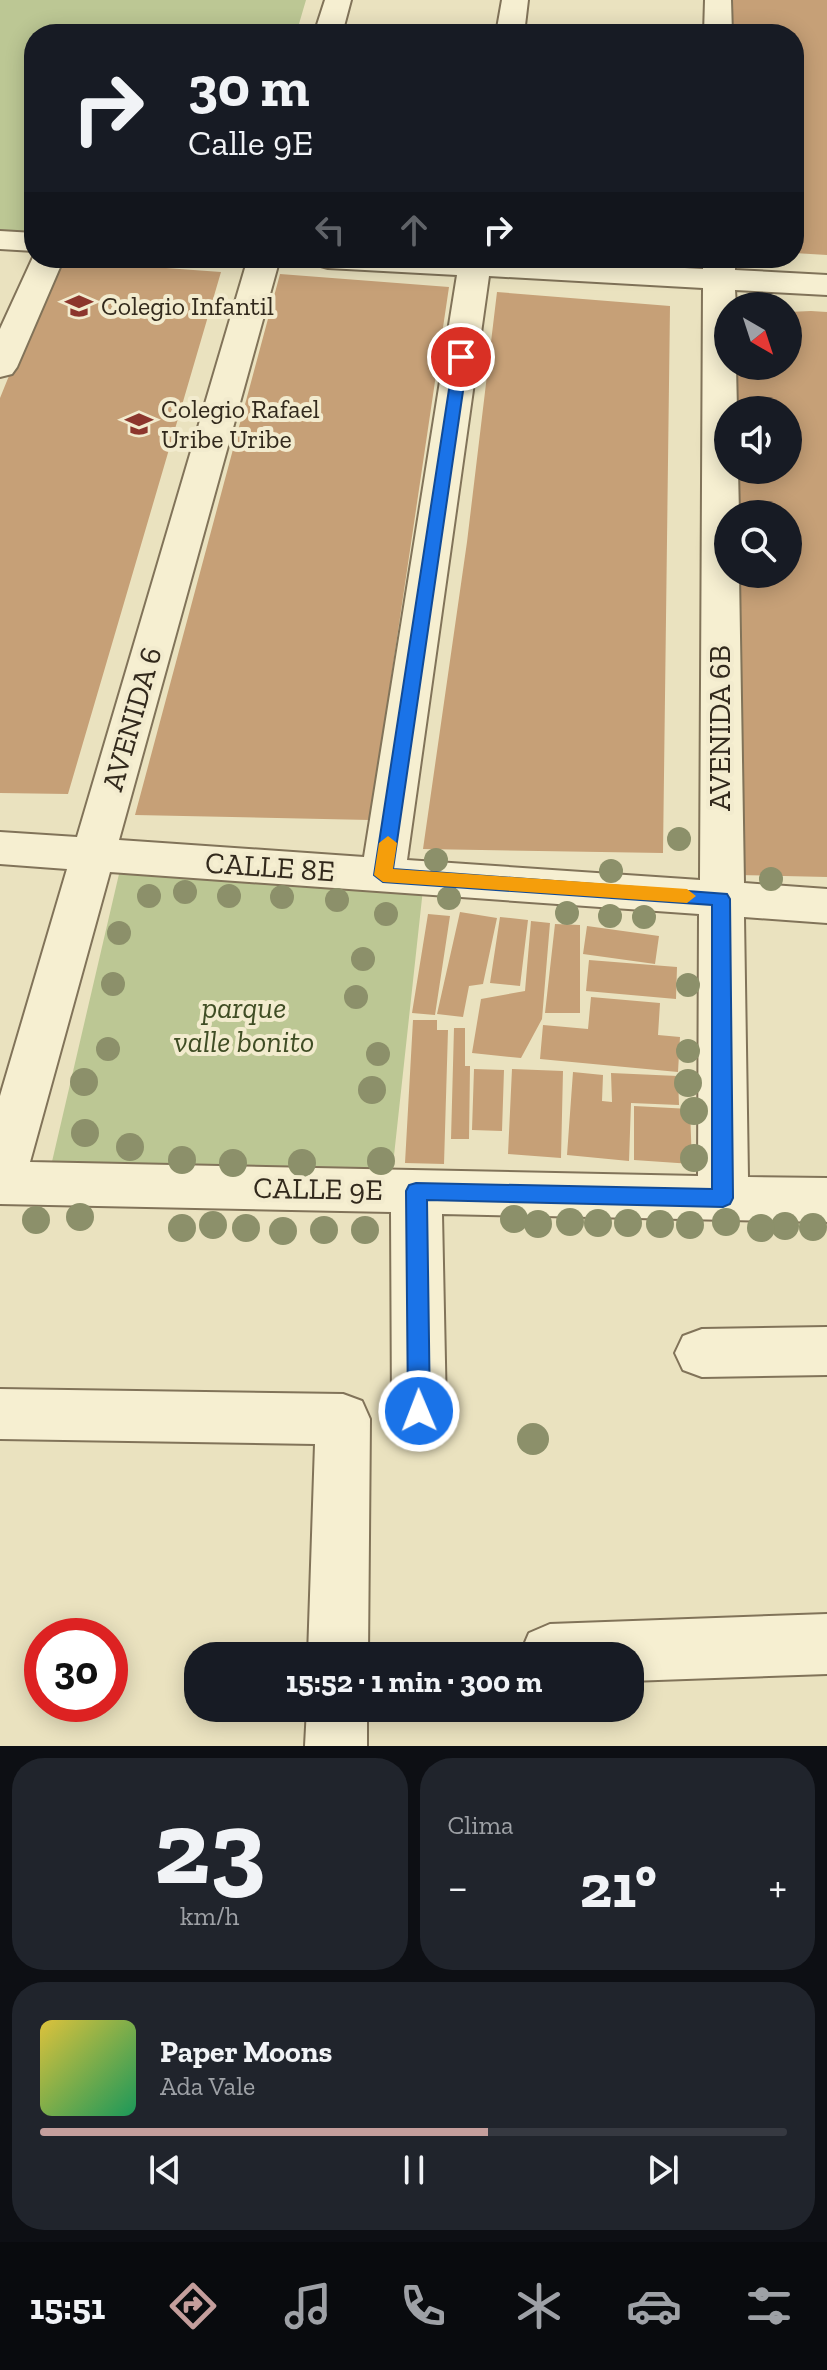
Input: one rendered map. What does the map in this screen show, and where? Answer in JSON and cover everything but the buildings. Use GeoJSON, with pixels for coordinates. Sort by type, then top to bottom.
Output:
{"type":"FeatureCollection","features":[{"type":"Feature","properties":{"kind":"street"},"geometry":{"type":"LineString","coordinates":[[331,24],[338,0]]}},
{"type":"Feature","properties":{"kind":"street"},"geometry":{"type":"LineString","coordinates":[[511,24],[515,0]]}},
{"type":"Feature","properties":{"kind":"street"},"geometry":{"type":"LineString","coordinates":[[718,0],[718,24]]}},
{"type":"Feature","properties":{"kind":"street"},"geometry":{"type":"LineString","coordinates":[[0,240],[24,241]]}},
{"type":"Feature","properties":{"kind":"street"},"geometry":{"type":"LineString","coordinates":[[0,367],[44,268]]}},
{"type":"Feature","properties":{"kind":"street","name":"AVENIDA 6"},"geometry":{"type":"LineString","coordinates":[[0,1182],[261,268]]}},
{"type":"Feature","properties":{"kind":"street"},"geometry":{"type":"LineString","coordinates":[[383,875],[475,268]]}},
{"type":"Feature","properties":{"kind":"street"},"geometry":{"type":"LineString","coordinates":[[719,268],[827,285]]}},
{"type":"Feature","properties":{"kind":"street","name":"AVENIDA 6B"},"geometry":{"type":"LineString","coordinates":[[719,268],[723,1198]]}},
{"type":"Feature","properties":{"kind":"street","name":"CALLE 8E"},"geometry":{"type":"LineString","coordinates":[[0,848],[827,906]]}},
{"type":"Feature","properties":{"kind":"street","name":"CALLE 9E"},"geometry":{"type":"LineString","coordinates":[[0,1182],[827,1200]]}},
{"type":"Feature","properties":{"kind":"street"},"geometry":{"type":"LineString","coordinates":[[416,1191],[419,1411]]}},
{"type":"Feature","properties":{"kind":"street"},"geometry":{"type":"LineString","coordinates":[[702,1353],[827,1351]]}},
{"type":"Feature","properties":{"kind":"street"},"geometry":{"type":"LineString","coordinates":[[0,1414],[343,1419],[338,1642]]}},
{"type":"Feature","properties":{"kind":"street"},"geometry":{"type":"LineString","coordinates":[[644,1651],[827,1644]]}},
{"type":"Feature","properties":{"kind":"street"},"geometry":{"type":"LineString","coordinates":[[336,1746],[337,1722]]}},
{"type":"Feature","properties":{"kind":"green space"},"geometry":{"type":"Polygon","coordinates":[[[0,0],[306,0],[299,24],[24,24],[24,234],[0,233],[0,0]]]}},
{"type":"Feature","properties":{"kind":"green space","name":"parque valle bonito"},"geometry":{"type":"Polygon","coordinates":[[[119,874],[423,889],[392,1174],[51,1166],[119,874]]]}},
{"type":"Feature","properties":{"kind":"slow traffic"},"geometry":{"type":"LineString","coordinates":[[388,843],[383,875],[687,896]]}},
{"type":"Feature","properties":{"kind":"place","name":"Colegio Infantil"},"geometry":{"type":"Point","coordinates":[79,306]}},
{"type":"Feature","properties":{"kind":"place","name":"Colegio Rafael Uribe Uribe"},"geometry":{"type":"Point","coordinates":[139,424]}},
{"type":"Feature","properties":{"kind":"route"},"geometry":{"type":"LineString","coordinates":[[419,1411],[416,1191],[723,1198],[721,899],[383,875],[461,357]]}}]}
